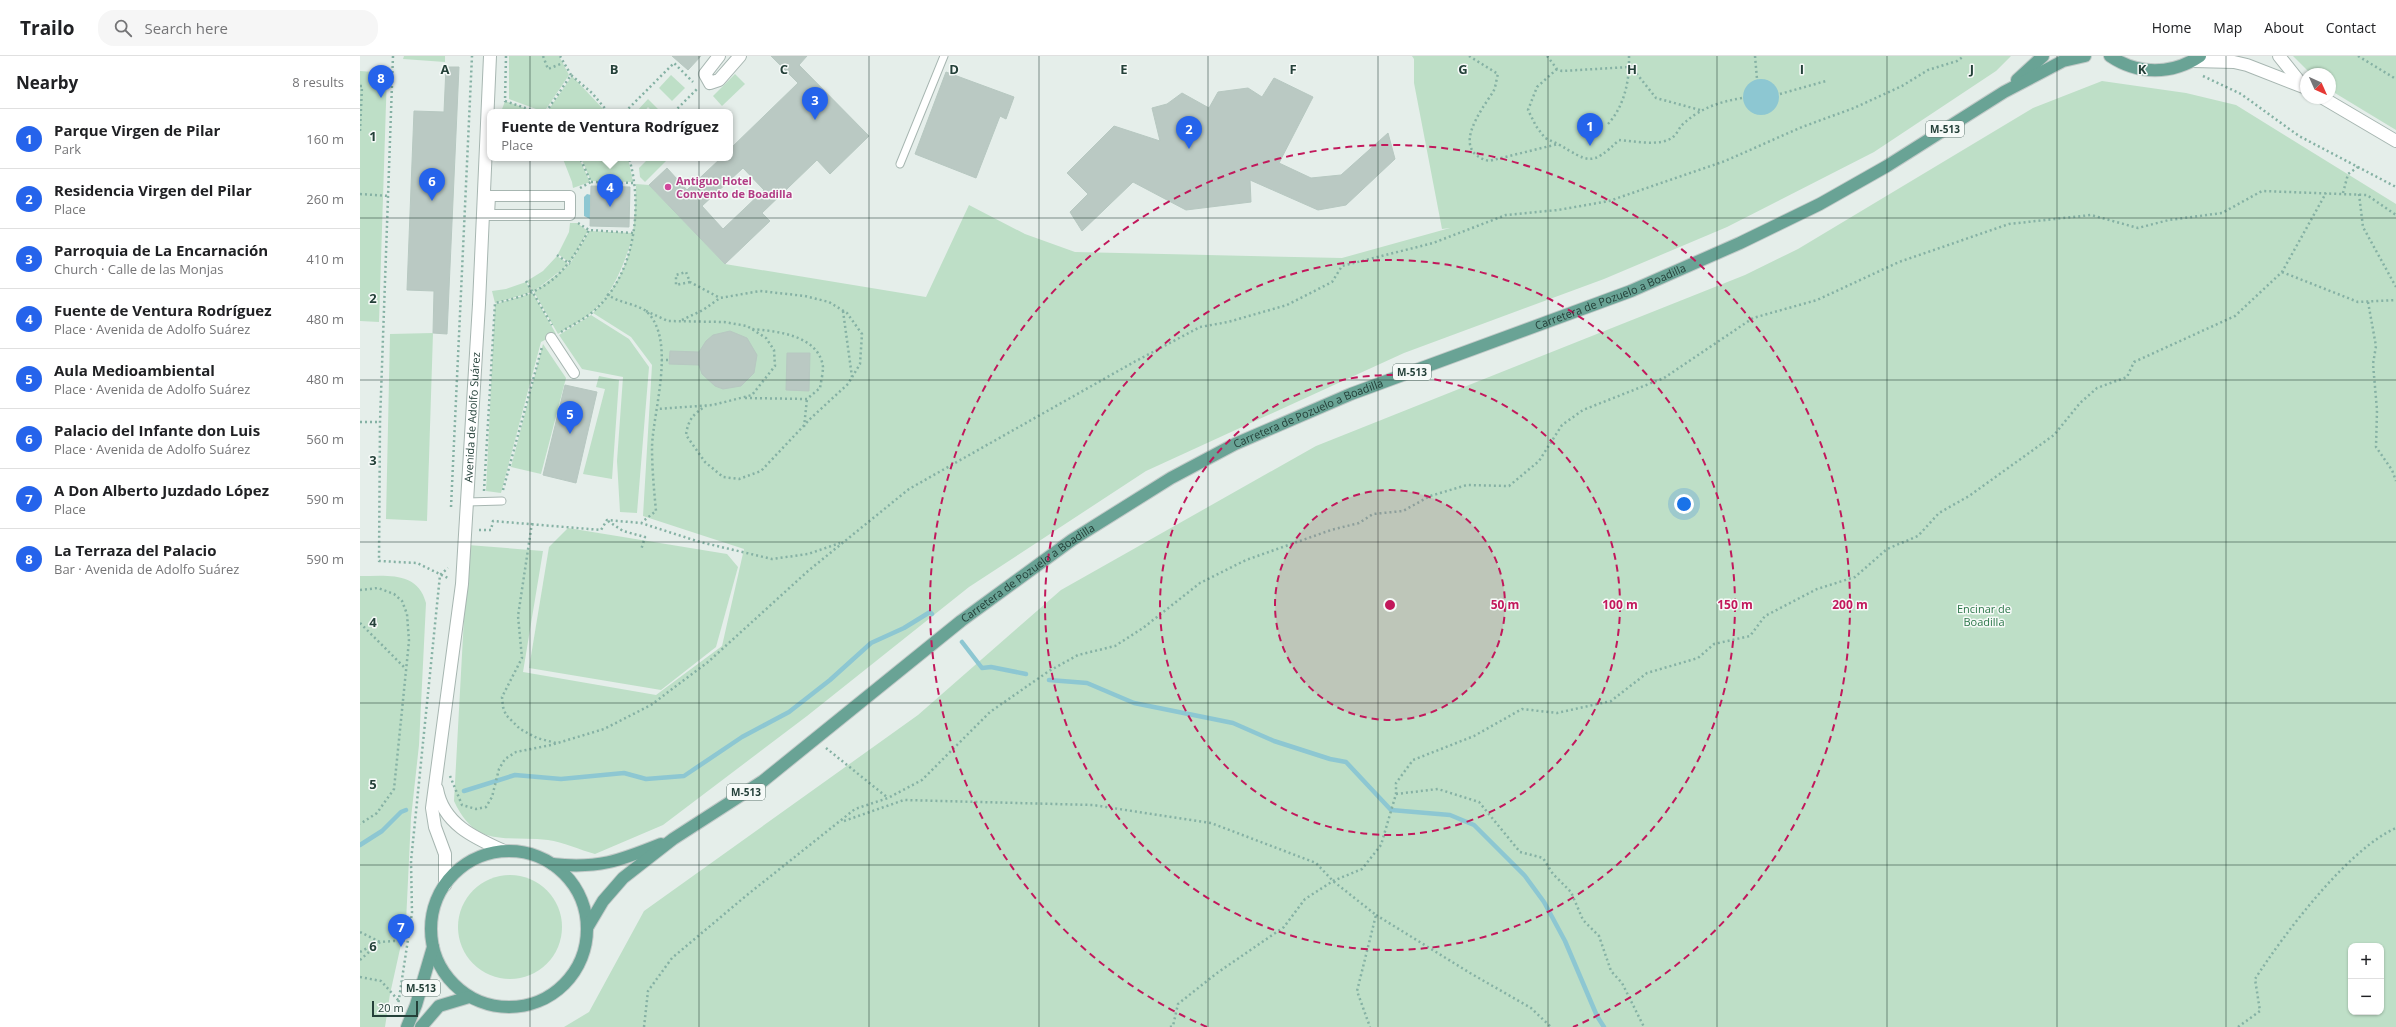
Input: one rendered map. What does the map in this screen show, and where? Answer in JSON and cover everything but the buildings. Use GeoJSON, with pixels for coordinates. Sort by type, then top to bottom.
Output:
{"type":"FeatureCollection","features":[{"type":"Feature","properties":{"kind":"main road","name":"Carretera de Pozuelo a Boadilla"},"geometry":{"type":"LineString","coordinates":[[2004,92],[2043,56]]}},
{"type":"Feature","properties":{"kind":"main road","name":"Carretera de Pozuelo a Boadilla"},"geometry":{"type":"LineString","coordinates":[[587,928],[603,902],[623,878],[673,839],[763,781],[816,740],[961,621],[1072,540],[1171,478],[1235,444],[1351,394],[1631,291],[1740,243],[1820,204],[1887,166],[2004,92],[2063,61],[2085,56]]}},
{"type":"Feature","properties":{"kind":"main road"},"geometry":{"type":"LineString","coordinates":[[2110,56],[2129,66],[2142,70],[2155,71],[2177,67],[2196,59]]}},
{"type":"Feature","properties":{"kind":"main road","name":"Carretera de Pozuelo a Boadilla"},"geometry":{"type":"LineString","coordinates":[[552,864],[580,867],[603,864],[626,858],[673,839]]}},
{"type":"Feature","properties":{"kind":"main road","name":"M-513"},"geometry":{"type":"LineString","coordinates":[[504,851],[532,855],[552,864],[567,876],[578,892],[584,910],[587,928],[584,952],[574,973],[558,990],[537,1002],[514,1007],[491,1005],[469,997],[453,984],[440,967],[433,947],[431,931],[432,915],[437,899],[445,885],[461,868],[481,856],[504,851]]}},
{"type":"Feature","properties":{"kind":"main road","name":"M-513"},"geometry":{"type":"LineString","coordinates":[[407,1027],[416,1005],[433,947]]}},
{"type":"Feature","properties":{"kind":"main road","name":"M-513"},"geometry":{"type":"LineString","coordinates":[[420,1027],[439,1006],[469,997]]}},
{"type":"Feature","properties":{"kind":"street","name":"Avenida de Adolfo Suárez"},"geometry":{"type":"LineString","coordinates":[[488,109],[490,56]]}},
{"type":"Feature","properties":{"kind":"street"},"geometry":{"type":"LineString","coordinates":[[719,56],[705,74],[710,83],[719,80],[740,56]]}},
{"type":"Feature","properties":{"kind":"street"},"geometry":{"type":"LineString","coordinates":[[2279,56],[2300,81]]}},
{"type":"Feature","properties":{"kind":"street"},"geometry":{"type":"LineString","coordinates":[[2196,59],[2247,64],[2300,85]]}},
{"type":"Feature","properties":{"kind":"street"},"geometry":{"type":"LineString","coordinates":[[2333,104],[2396,141]]}},
{"type":"Feature","properties":{"kind":"street","name":"Avenida de Adolfo Suárez"},"geometry":{"type":"LineString","coordinates":[[445,885],[445,854],[435,827],[432,808],[462,584],[479,304],[487,124]]}},
{"type":"Feature","properties":{"kind":"street"},"geometry":{"type":"LineString","coordinates":[[490,196],[570,196],[570,215],[489,215],[490,196]]}},
{"type":"Feature","properties":{"kind":"street"},"geometry":{"type":"LineString","coordinates":[[554,337],[574,373]]}},
{"type":"Feature","properties":{"kind":"street","name":"Avenida de Adolfo Suárez"},"geometry":{"type":"LineString","coordinates":[[436,778],[439,800],[452,821],[476,839],[504,851]]}},
{"type":"Feature","properties":{"kind":"lane"},"geometry":{"type":"LineString","coordinates":[[900,164],[944,56]]}},
{"type":"Feature","properties":{"kind":"lane"},"geometry":{"type":"LineString","coordinates":[[467,502],[502,498]]}},
{"type":"Feature","properties":{"kind":"path"},"geometry":{"type":"LineString","coordinates":[[394,56],[380,422],[379,561],[418,563],[462,584]]}},
{"type":"Feature","properties":{"kind":"path"},"geometry":{"type":"LineString","coordinates":[[451,512],[472,56]]}},
{"type":"Feature","properties":{"kind":"path"},"geometry":{"type":"LineString","coordinates":[[506,56],[505,101],[528,109]]}},
{"type":"Feature","properties":{"kind":"path"},"geometry":{"type":"LineString","coordinates":[[543,56],[548,69],[563,63]]}},
{"type":"Feature","properties":{"kind":"path"},"geometry":{"type":"LineString","coordinates":[[560,56],[571,75],[592,93],[605,109]]}},
{"type":"Feature","properties":{"kind":"path"},"geometry":{"type":"LineString","coordinates":[[1469,56],[1498,74],[1493,91],[1484,103],[1470,136],[1471,147],[1480,159],[1489,161],[1558,144]]}},
{"type":"Feature","properties":{"kind":"path"},"geometry":{"type":"LineString","coordinates":[[1547,56],[1557,69],[1562,71],[1629,66]]}},
{"type":"Feature","properties":{"kind":"path"},"geometry":{"type":"LineString","coordinates":[[1608,124],[1617,115],[1628,85],[1629,56]]}},
{"type":"Feature","properties":{"kind":"path"},"geometry":{"type":"LineString","coordinates":[[1755,56],[1757,79]]}},
{"type":"Feature","properties":{"kind":"path"},"geometry":{"type":"LineString","coordinates":[[436,778],[449,772],[462,804],[476,809],[486,807],[492,797],[499,769],[505,759],[516,752],[556,743],[604,729],[651,704],[708,662],[842,542],[909,489],[1128,365],[1200,327],[1228,322],[1287,305],[1332,282],[1342,266],[1433,242],[1506,215],[1558,210],[1610,201],[1725,161],[1802,127],[1854,108],[1902,86],[1928,70],[1957,61],[1964,56]]}},
{"type":"Feature","properties":{"kind":"path"},"geometry":{"type":"LineString","coordinates":[[2358,56],[2396,79]]}},
{"type":"Feature","properties":{"kind":"path"},"geometry":{"type":"LineString","coordinates":[[628,109],[674,63],[703,92]]}},
{"type":"Feature","properties":{"kind":"path"},"geometry":{"type":"LineString","coordinates":[[1629,66],[1656,98],[1700,110]]}},
{"type":"Feature","properties":{"kind":"path"},"geometry":{"type":"LineString","coordinates":[[2177,67],[2196,73],[2241,94],[2299,136],[2396,187]]}},
{"type":"Feature","properties":{"kind":"path"},"geometry":{"type":"LineString","coordinates":[[1557,69],[1536,87],[1528,110],[1536,126],[1545,138],[1584,160],[1594,159],[1619,140],[1659,142],[1673,138],[1680,126],[1706,107],[1718,102],[1742,98]]}},
{"type":"Feature","properties":{"kind":"path"},"geometry":{"type":"LineString","coordinates":[[548,109],[571,75]]}},
{"type":"Feature","properties":{"kind":"path"},"geometry":{"type":"LineString","coordinates":[[1780,94],[1826,81]]}},
{"type":"Feature","properties":{"kind":"path"},"geometry":{"type":"LineString","coordinates":[[360,86],[362,86],[360,132]]}},
{"type":"Feature","properties":{"kind":"path"},"geometry":{"type":"LineString","coordinates":[[677,109],[699,87]]}},
{"type":"Feature","properties":{"kind":"path"},"geometry":{"type":"LineString","coordinates":[[502,498],[543,343],[591,314],[607,294],[624,266],[634,233],[634,183],[630,161]]}},
{"type":"Feature","properties":{"kind":"path"},"geometry":{"type":"LineString","coordinates":[[2343,193],[2348,174],[2358,166]]}},
{"type":"Feature","properties":{"kind":"path"},"geometry":{"type":"LineString","coordinates":[[591,182],[634,183]]}},
{"type":"Feature","properties":{"kind":"path"},"geometry":{"type":"LineString","coordinates":[[644,1027],[648,991],[672,958],[747,895],[840,823],[855,809],[888,798],[922,780],[990,712],[1049,671],[1078,655],[1115,646],[1143,628],[1200,583],[1246,560],[1331,530],[1359,523],[1373,514],[1403,511],[1430,496],[1467,485],[1509,486],[1538,461],[1562,425],[1583,410],[1664,378],[1753,318],[1817,300],[1899,262],[2009,224],[2091,215],[2138,228],[2169,220],[2222,212],[2262,191],[2367,195],[2396,215]]}},
{"type":"Feature","properties":{"kind":"path"},"geometry":{"type":"LineString","coordinates":[[1170,1027],[1173,1026],[1178,1004],[1217,973],[1284,927],[1305,899],[1333,881],[1362,869],[1381,844],[1396,794],[1396,783],[1413,760],[1474,736],[1522,709],[1557,713],[1611,701],[1647,673],[1698,658],[1714,644],[1750,636],[1766,616],[1817,589],[1855,577],[1887,549],[1918,536],[1939,513],[1969,496],[2054,434],[2080,403],[2097,388],[2127,377],[2134,362],[2235,316],[2282,272],[2326,193]]}},
{"type":"Feature","properties":{"kind":"path"},"geometry":{"type":"LineString","coordinates":[[360,194],[389,196]]}},
{"type":"Feature","properties":{"kind":"path"},"geometry":{"type":"LineString","coordinates":[[2359,194],[2363,227],[2396,287]]}},
{"type":"Feature","properties":{"kind":"path"},"geometry":{"type":"LineString","coordinates":[[490,493],[484,493],[495,303],[533,292],[550,282],[570,264],[589,230],[634,233]]}},
{"type":"Feature","properties":{"kind":"path"},"geometry":{"type":"LineString","coordinates":[[557,255],[570,264]]}},
{"type":"Feature","properties":{"kind":"path"},"geometry":{"type":"LineString","coordinates":[[690,282],[676,285],[676,275],[686,272],[690,282],[720,298]]}},
{"type":"Feature","properties":{"kind":"path"},"geometry":{"type":"LineString","coordinates":[[2282,272],[2358,302],[2396,300]]}},
{"type":"Feature","properties":{"kind":"path"},"geometry":{"type":"LineString","coordinates":[[526,281],[533,292],[554,337]]}},
{"type":"Feature","properties":{"kind":"path"},"geometry":{"type":"LineString","coordinates":[[682,320],[704,310],[720,298],[760,291],[805,296],[829,302],[843,310],[862,334],[860,364],[852,378],[831,402],[762,471],[739,478],[723,477],[705,462],[686,434],[688,422],[696,412],[706,406]]}},
{"type":"Feature","properties":{"kind":"path"},"geometry":{"type":"LineString","coordinates":[[607,294],[615,300],[668,321],[682,320],[724,322],[750,329],[780,331],[801,340],[816,351],[823,367],[820,388],[807,399],[743,398]]}},
{"type":"Feature","properties":{"kind":"path"},"geometry":{"type":"LineString","coordinates":[[2368,302],[2376,346],[2374,364],[2377,410],[2376,447],[2392,470],[2396,481]]}},
{"type":"Feature","properties":{"kind":"path"},"geometry":{"type":"LineString","coordinates":[[843,310],[852,378]]}},
{"type":"Feature","properties":{"kind":"path"},"geometry":{"type":"LineString","coordinates":[[641,523],[656,511],[652,446],[657,409],[662,346],[658,330],[646,311]]}},
{"type":"Feature","properties":{"kind":"path"},"geometry":{"type":"LineString","coordinates":[[657,409],[706,406],[752,395],[775,366],[774,350],[766,338],[750,329]]}},
{"type":"Feature","properties":{"kind":"path"},"geometry":{"type":"LineString","coordinates":[[661,360],[669,360]]}},
{"type":"Feature","properties":{"kind":"path"},"geometry":{"type":"LineString","coordinates":[[804,428],[807,399]]}},
{"type":"Feature","properties":{"kind":"path"},"geometry":{"type":"LineString","coordinates":[[360,422],[380,422]]}},
{"type":"Feature","properties":{"kind":"path"},"geometry":{"type":"LineString","coordinates":[[607,520],[641,523],[700,542],[772,559],[808,554],[842,542]]}},
{"type":"Feature","properties":{"kind":"path"},"geometry":{"type":"LineString","coordinates":[[465,529],[491,530],[493,521],[532,523],[601,530],[607,520]]}},
{"type":"Feature","properties":{"kind":"path"},"geometry":{"type":"LineString","coordinates":[[607,520],[623,532],[645,537],[641,550]]}},
{"type":"Feature","properties":{"kind":"path"},"geometry":{"type":"LineString","coordinates":[[532,523],[518,616],[522,658],[502,697],[503,707],[506,715],[520,729],[537,738],[556,743]]}},
{"type":"Feature","properties":{"kind":"path"},"geometry":{"type":"LineString","coordinates":[[440,574],[448,570],[448,563]]}},
{"type":"Feature","properties":{"kind":"path"},"geometry":{"type":"LineString","coordinates":[[396,1019],[412,913],[412,854],[440,574]]}},
{"type":"Feature","properties":{"kind":"path"},"geometry":{"type":"LineString","coordinates":[[360,590],[378,588],[394,594],[402,601],[407,614],[409,641],[405,668],[394,789],[377,813],[360,824]]}},
{"type":"Feature","properties":{"kind":"path"},"geometry":{"type":"LineString","coordinates":[[360,623],[405,668]]}},
{"type":"Feature","properties":{"kind":"path"},"geometry":{"type":"LineString","coordinates":[[816,740],[888,798]]}},
{"type":"Feature","properties":{"kind":"path"},"geometry":{"type":"LineString","coordinates":[[1396,794],[1438,789],[1479,802],[1520,852],[1543,858],[1553,874],[1571,892],[1583,920],[1599,936],[1611,971],[1622,983],[1644,1027]]}},
{"type":"Feature","properties":{"kind":"path"},"geometry":{"type":"LineString","coordinates":[[840,823],[904,800],[1093,805],[1211,823],[1316,863],[1333,881],[1376,915],[1470,973],[1531,1008],[1551,1027]]}},
{"type":"Feature","properties":{"kind":"path"},"geometry":{"type":"LineString","coordinates":[[2238,1027],[2260,1011],[2255,978],[2276,946],[2356,856],[2382,834],[2396,828]]}},
{"type":"Feature","properties":{"kind":"path"},"geometry":{"type":"LineString","coordinates":[[1370,1027],[1357,991],[1376,915]]}},
{"type":"Feature","properties":{"kind":"path"},"geometry":{"type":"LineString","coordinates":[[360,932],[380,942]]}},
{"type":"Feature","properties":{"kind":"path"},"geometry":{"type":"LineString","coordinates":[[360,952],[380,942],[408,940]]}},
{"type":"Feature","properties":{"kind":"path"},"geometry":{"type":"LineString","coordinates":[[360,960],[380,942]]}},
{"type":"Feature","properties":{"kind":"path"},"geometry":{"type":"LineString","coordinates":[[360,977],[381,981],[399,1001]]}},
{"type":"Feature","properties":{"kind":"green space"},"geometry":{"type":"Polygon","coordinates":[[[404,56],[445,56],[445,62],[403,59],[404,56]]]}},
{"type":"Feature","properties":{"kind":"green space"},"geometry":{"type":"Polygon","coordinates":[[[509,56],[559,56],[569,75],[546,109],[536,109],[509,99],[509,56]]]}},
{"type":"Feature","properties":{"kind":"green space"},"geometry":{"type":"Polygon","coordinates":[[[1412,56],[2011,56],[1996,71],[1874,152],[1727,227],[1604,279],[1404,353],[1146,471],[969,587],[807,716],[663,825],[595,854],[560,842],[548,840],[493,837],[472,827],[463,816],[454,801],[468,545],[543,551],[523,672],[656,695],[722,646],[744,549],[643,516],[652,365],[631,337],[593,313],[616,282],[624,268],[629,253],[634,223],[636,184],[649,185],[725,264],[926,297],[969,205],[1025,234],[1075,252],[1342,258],[1450,228],[1442,229],[1414,83],[1414,59],[1412,56]]]}},
{"type":"Feature","properties":{"kind":"green space"},"geometry":{"type":"Polygon","coordinates":[[[2293,56],[2396,56],[2396,130],[2336,94],[2336,68],[2305,68],[2293,56]]]}},
{"type":"Feature","properties":{"kind":"green space"},"geometry":{"type":"Polygon","coordinates":[[[360,71],[387,73],[379,322],[360,321],[360,71]]]}},
{"type":"Feature","properties":{"kind":"green space"},"geometry":{"type":"Polygon","coordinates":[[[735,74],[745,84],[722,106],[713,96],[735,74]]]}},
{"type":"Feature","properties":{"kind":"green space"},"geometry":{"type":"Polygon","coordinates":[[[671,75],[685,88],[672,101],[659,88],[671,75]]]}},
{"type":"Feature","properties":{"kind":"green space"},"geometry":{"type":"Polygon","coordinates":[[[572,76],[603,109],[549,109],[572,76]]]}},
{"type":"Feature","properties":{"kind":"green space","name":"Encinar de Boadilla"},"geometry":{"type":"Polygon","coordinates":[[[2102,81],[2186,93],[2236,105],[2396,204],[2396,1027],[564,1027],[589,1012],[644,911],[918,715],[1061,590],[1316,446],[1745,275],[1798,249],[2033,108],[2102,81]]]}},
{"type":"Feature","properties":{"kind":"green space"},"geometry":{"type":"Polygon","coordinates":[[[648,99],[658,109],[650,109],[648,107],[646,109],[639,109],[648,99]]]}},
{"type":"Feature","properties":{"kind":"green space"},"geometry":{"type":"Polygon","coordinates":[[[505,101],[528,109],[502,109],[505,101]]]}},
{"type":"Feature","properties":{"kind":"green space"},"geometry":{"type":"Polygon","coordinates":[[[564,161],[580,161],[590,182],[573,188],[564,161]]]}},
{"type":"Feature","properties":{"kind":"green space"},"geometry":{"type":"Polygon","coordinates":[[[582,161],[629,161],[633,182],[591,181],[582,161]]]}},
{"type":"Feature","properties":{"kind":"green space"},"geometry":{"type":"Polygon","coordinates":[[[646,161],[666,161],[645,182],[640,177],[639,168],[646,161]]]}},
{"type":"Feature","properties":{"kind":"green space"},"geometry":{"type":"Polygon","coordinates":[[[570,223],[577,223],[588,231],[570,263],[558,254],[569,232],[570,223]]]}},
{"type":"Feature","properties":{"kind":"green space"},"geometry":{"type":"Polygon","coordinates":[[[589,231],[633,233],[633,236],[622,268],[605,298],[590,314],[558,334],[534,292],[570,264],[589,231]]]}},
{"type":"Feature","properties":{"kind":"green space"},"geometry":{"type":"Polygon","coordinates":[[[557,256],[569,264],[533,292],[527,281],[543,271],[557,256]]]}},
{"type":"Feature","properties":{"kind":"green space"},"geometry":{"type":"Polygon","coordinates":[[[526,282],[532,292],[495,303],[492,291],[506,289],[526,282]]]}},
{"type":"Feature","properties":{"kind":"green space"},"geometry":{"type":"Polygon","coordinates":[[[533,293],[556,334],[541,342],[501,493],[486,491],[495,304],[533,293]]]}},
{"type":"Feature","properties":{"kind":"green space"},"geometry":{"type":"Polygon","coordinates":[[[591,315],[629,339],[649,367],[637,513],[620,512],[617,461],[623,377],[582,369],[559,335],[591,315]]]}},
{"type":"Feature","properties":{"kind":"green space"},"geometry":{"type":"Polygon","coordinates":[[[433,333],[427,521],[386,519],[390,334],[433,333]]]}},
{"type":"Feature","properties":{"kind":"green space"},"geometry":{"type":"Polygon","coordinates":[[[543,344],[566,378],[541,474],[511,467],[543,344]]]}},
{"type":"Feature","properties":{"kind":"green space"},"geometry":{"type":"Polygon","coordinates":[[[599,376],[619,380],[612,479],[583,474],[605,389],[596,387],[599,376]]]}},
{"type":"Feature","properties":{"kind":"green space"},"geometry":{"type":"Polygon","coordinates":[[[568,528],[727,554],[738,567],[716,647],[661,690],[529,668],[549,547],[568,528]]]}},
{"type":"Feature","properties":{"kind":"green space"},"geometry":{"type":"Polygon","coordinates":[[[360,576],[391,576],[409,580],[416,585],[422,593],[426,603],[419,745],[411,818],[406,922],[390,994],[385,1027],[360,1027],[360,576]]]}},
{"type":"Feature","properties":{"kind":"green space"},"geometry":{"type":"Polygon","coordinates":[[[510,875],[530,879],[539,884],[553,898],[558,907],[562,927],[558,947],[553,956],[539,970],[530,975],[510,979],[490,975],[481,970],[467,956],[462,947],[458,927],[462,907],[467,898],[481,884],[490,879],[510,875]]]}},
{"type":"Feature","properties":{"kind":"water"},"geometry":{"type":"Polygon","coordinates":[[[1761,79],[1774,84],[1779,97],[1774,110],[1761,115],[1748,110],[1743,97],[1748,84],[1761,79]]]}},
{"type":"Feature","properties":{"kind":"water"},"geometry":{"type":"Polygon","coordinates":[[[587,194],[591,195],[590,219],[584,216],[584,197],[587,194]]]}},
{"type":"Feature","properties":{"kind":"waterway"},"geometry":{"type":"LineString","coordinates":[[464,791],[515,775],[561,779],[624,773],[646,779],[684,776],[742,737],[789,712],[830,680],[871,643],[904,628],[930,612],[932,614]]}},
{"type":"Feature","properties":{"kind":"waterway"},"geometry":{"type":"LineString","coordinates":[[962,642],[982,668],[991,667],[1026,674]]}},
{"type":"Feature","properties":{"kind":"waterway"},"geometry":{"type":"LineString","coordinates":[[1049,680],[1087,683],[1134,703],[1233,723],[1274,741],[1330,759],[1346,762],[1391,810],[1450,815],[1474,825],[1525,876],[1544,902],[1565,941],[1597,1016],[1604,1027]]}},
{"type":"Feature","properties":{"kind":"waterway"},"geometry":{"type":"LineString","coordinates":[[360,845],[382,831],[401,812],[406,810]]}},
{"type":"Feature","properties":{"kind":"place","name":"La Terraza del Palacio"},"geometry":{"type":"Point","coordinates":[381,98]}},
{"type":"Feature","properties":{"kind":"place","name":"Parroquia de La Encarnación"},"geometry":{"type":"Point","coordinates":[815,120]}},
{"type":"Feature","properties":{"kind":"place","name":"Parque Virgen de Pilar"},"geometry":{"type":"Point","coordinates":[1590,146]}},
{"type":"Feature","properties":{"kind":"place","name":"Residencia Virgen del Pilar"},"geometry":{"type":"Point","coordinates":[1189,149]}},
{"type":"Feature","properties":{"kind":"place","name":"Antiguo Hotel Convento de Boadilla"},"geometry":{"type":"Point","coordinates":[668,187]}},
{"type":"Feature","properties":{"kind":"place","name":"Palacio del Infante don Luis"},"geometry":{"type":"Point","coordinates":[432,201]}},
{"type":"Feature","properties":{"kind":"place","name":"Fuente de Ventura Rodríguez"},"geometry":{"type":"Point","coordinates":[610,207]}},
{"type":"Feature","properties":{"kind":"place","name":"Aula Medioambiental"},"geometry":{"type":"Point","coordinates":[570,434]}},
{"type":"Feature","properties":{"kind":"place","name":"A Don Alberto Juzdado López"},"geometry":{"type":"Point","coordinates":[401,947]}}]}
